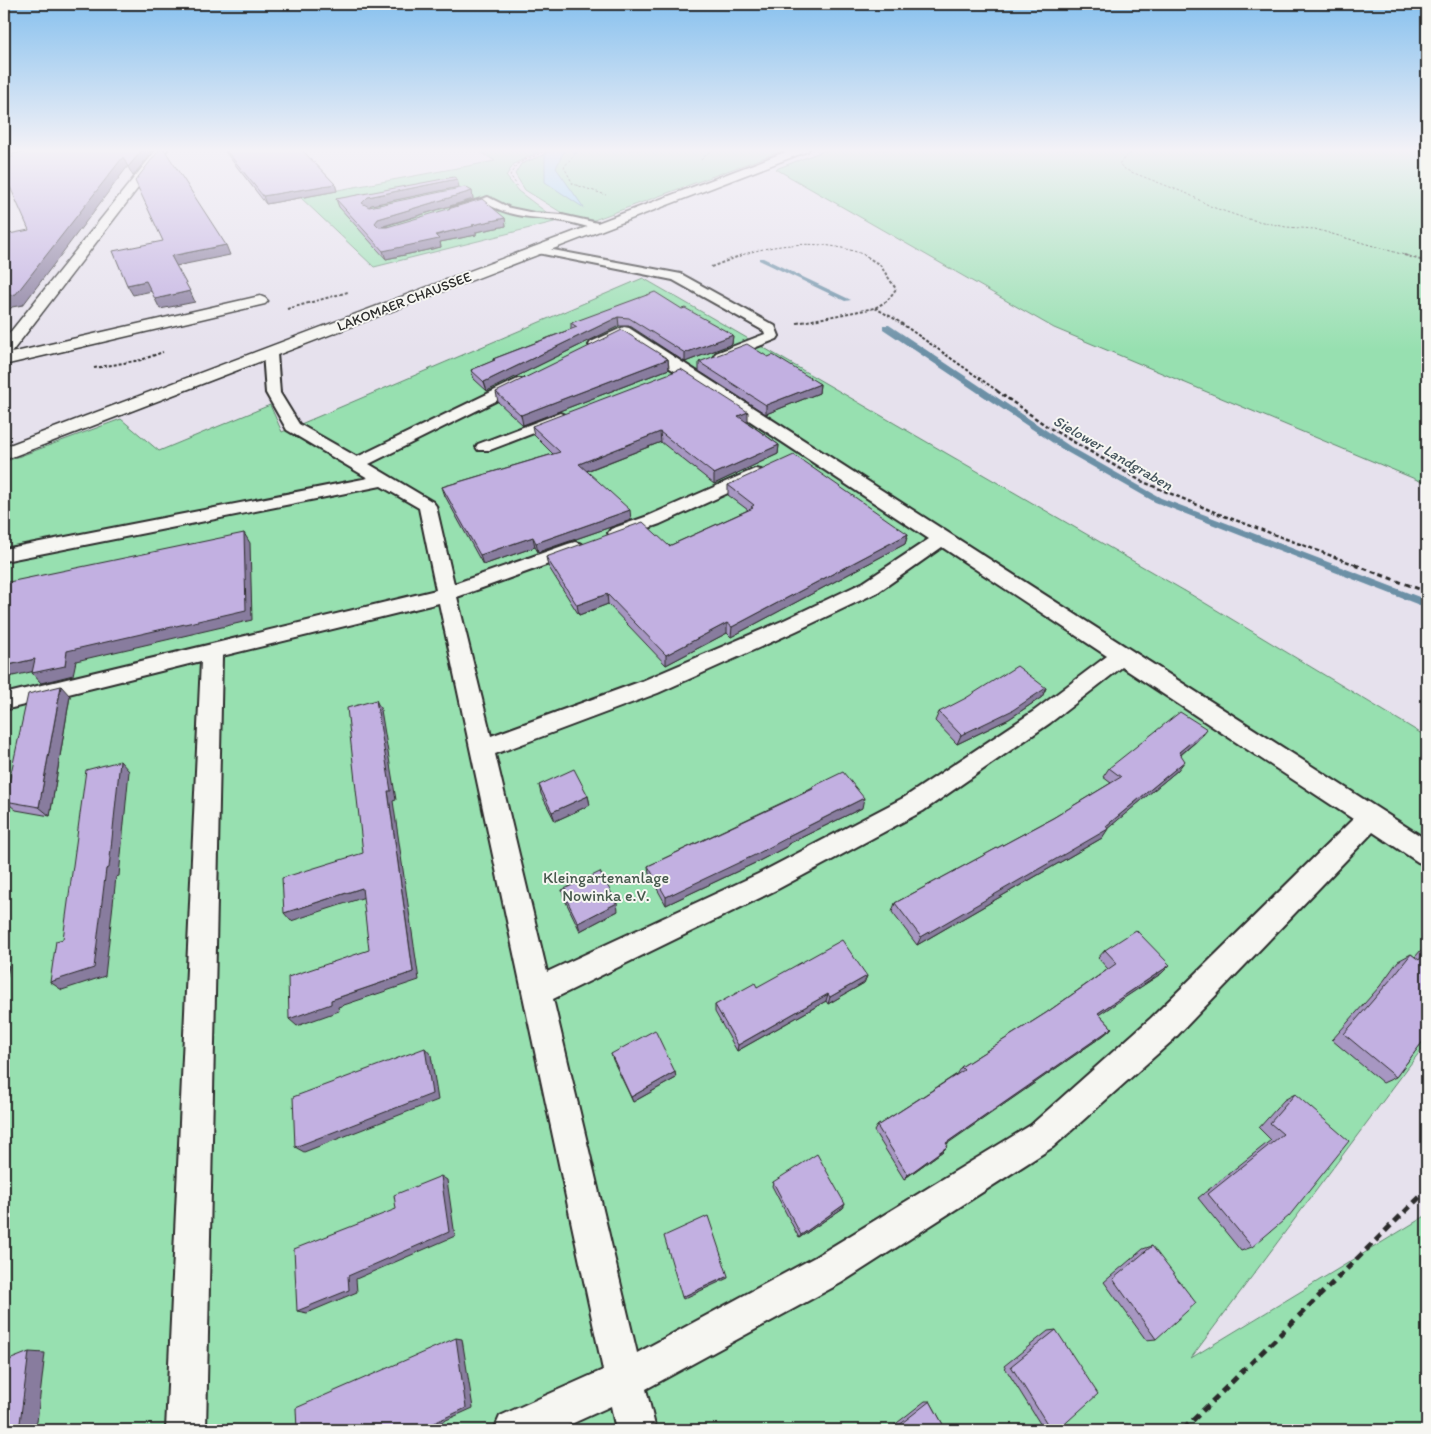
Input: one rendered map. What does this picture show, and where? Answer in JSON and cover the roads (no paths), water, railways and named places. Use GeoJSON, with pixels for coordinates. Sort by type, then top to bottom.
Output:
{"type":"FeatureCollection","features":[{"type":"Feature","properties":{"kind":"street"},"geometry":{"type":"LineString","coordinates":[[4,351],[110,216]]}},
{"type":"Feature","properties":{"kind":"street","name":"LAKOMAER CHAUSSEE"},"geometry":{"type":"LineString","coordinates":[[4,454],[625,216]]}},
{"type":"Feature","properties":{"kind":"street"},"geometry":{"type":"LineString","coordinates":[[4,360],[260,301]]}},
{"type":"Feature","properties":{"kind":"lane"},"geometry":{"type":"LineString","coordinates":[[534,216],[562,218],[598,226]]}},
{"type":"Feature","properties":{"kind":"lane"},"geometry":{"type":"LineString","coordinates":[[537,250],[677,277],[770,329],[772,336],[666,378]]}},
{"type":"Feature","properties":{"kind":"lane"},"geometry":{"type":"LineString","coordinates":[[580,354],[624,331],[698,365],[806,450],[1427,854]]}},
{"type":"Feature","properties":{"kind":"lane"},"geometry":{"type":"LineString","coordinates":[[270,353],[273,393],[293,427],[427,506],[636,1430]]}},
{"type":"Feature","properties":{"kind":"lane"},"geometry":{"type":"LineString","coordinates":[[356,464],[535,376]]}},
{"type":"Feature","properties":{"kind":"lane"},"geometry":{"type":"LineString","coordinates":[[484,447],[575,412]]}},
{"type":"Feature","properties":{"kind":"lane"},"geometry":{"type":"LineString","coordinates":[[788,459],[806,450]]}},
{"type":"Feature","properties":{"kind":"lane"},"geometry":{"type":"LineString","coordinates":[[4,702],[447,594],[654,520],[770,467]]}},
{"type":"Feature","properties":{"kind":"lane"},"geometry":{"type":"LineString","coordinates":[[4,555],[384,480]]}},
{"type":"Feature","properties":{"kind":"lane"},"geometry":{"type":"LineString","coordinates":[[482,749],[650,687],[789,626],[871,587],[943,538]]}},
{"type":"Feature","properties":{"kind":"lane"},"geometry":{"type":"LineString","coordinates":[[186,1430],[212,652]]}},
{"type":"Feature","properties":{"kind":"lane"},"geometry":{"type":"LineString","coordinates":[[538,991],[767,882],[914,804],[1042,717],[1123,655]]}},
{"type":"Feature","properties":{"kind":"lane"},"geometry":{"type":"LineString","coordinates":[[514,1430],[625,1380],[828,1270],[1042,1136],[1162,1029],[1371,817]]}},
{"type":"Feature","properties":{"kind":"waterway"},"geometry":{"type":"LineString","coordinates":[[761,259],[847,300]]}},
{"type":"Feature","properties":{"kind":"waterway","name":"Sielower Landgraben"},"geometry":{"type":"LineString","coordinates":[[886,327],[1068,449],[1158,500],[1427,604]]}},
{"type":"Feature","properties":{"kind":"park label","name":"Kleingartenanlage Nowinka e.V."},"geometry":{"type":"Point","coordinates":[606,886]}}]}
